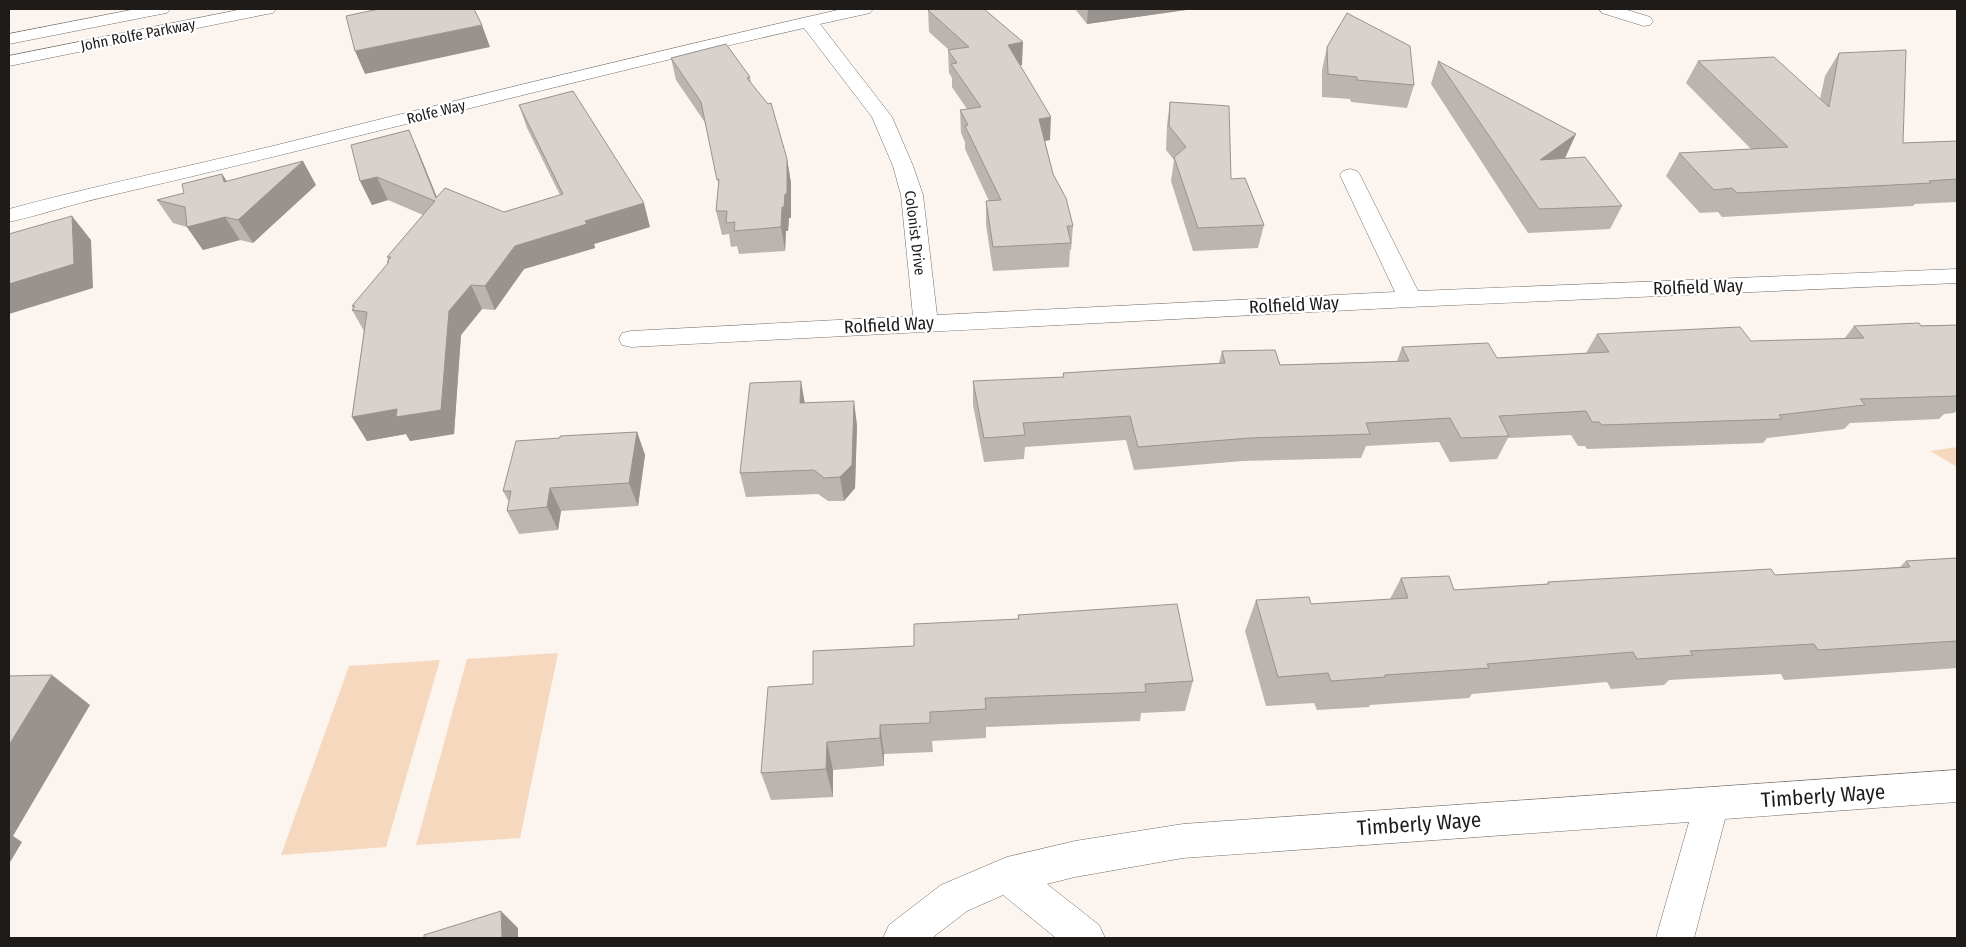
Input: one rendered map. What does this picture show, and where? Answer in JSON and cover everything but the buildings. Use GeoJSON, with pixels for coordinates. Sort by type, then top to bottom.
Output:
{"type":"FeatureCollection","features":[{"type":"Feature","properties":{"kind":"street","name":"John Rolfe Parkway"},"geometry":{"type":"LineString","coordinates":[[9,39],[161,9]]}},
{"type":"Feature","properties":{"kind":"street","name":"John Rolfe Parkway"},"geometry":{"type":"LineString","coordinates":[[9,61],[267,9]]}},
{"type":"Feature","properties":{"kind":"street","name":"Rolfe Way"},"geometry":{"type":"LineString","coordinates":[[9,216],[96,192],[268,153],[684,50],[864,9]]}},
{"type":"Feature","properties":{"kind":"street"},"geometry":{"type":"LineString","coordinates":[[1608,9],[1644,21]]}},
{"type":"Feature","properties":{"kind":"street","name":"Colonist Drive"},"geometry":{"type":"LineString","coordinates":[[810,22],[816,33],[846,68],[882,117],[903,166],[912,195],[926,324]]}},
{"type":"Feature","properties":{"kind":"street"},"geometry":{"type":"LineString","coordinates":[[1350,175],[1410,299]]}},
{"type":"Feature","properties":{"kind":"street","name":"Rolfield Way"},"geometry":{"type":"LineString","coordinates":[[630,339],[1410,299],[1957,276]]}},
{"type":"Feature","properties":{"kind":"street","name":"Timberly Waye"},"geometry":{"type":"LineString","coordinates":[[902,938],[954,898],[1007,875],[1075,859],[1183,841],[1957,786]]}},
{"type":"Feature","properties":{"kind":"street"},"geometry":{"type":"LineString","coordinates":[[1675,938],[1712,804]]}},
{"type":"Feature","properties":{"kind":"street"},"geometry":{"type":"LineString","coordinates":[[1007,875],[1086,938]]}},
{"type":"Feature","properties":{"kind":"shaded area"},"geometry":{"type":"Polygon","coordinates":[[[1957,447],[1957,467],[1930,451],[1957,447]]]}},
{"type":"Feature","properties":{"kind":"shaded area"},"geometry":{"type":"Polygon","coordinates":[[[558,653],[520,838],[416,845],[467,659],[558,653]]]}},
{"type":"Feature","properties":{"kind":"shaded area"},"geometry":{"type":"Polygon","coordinates":[[[440,660],[386,847],[281,855],[349,666],[440,660]]]}}]}
